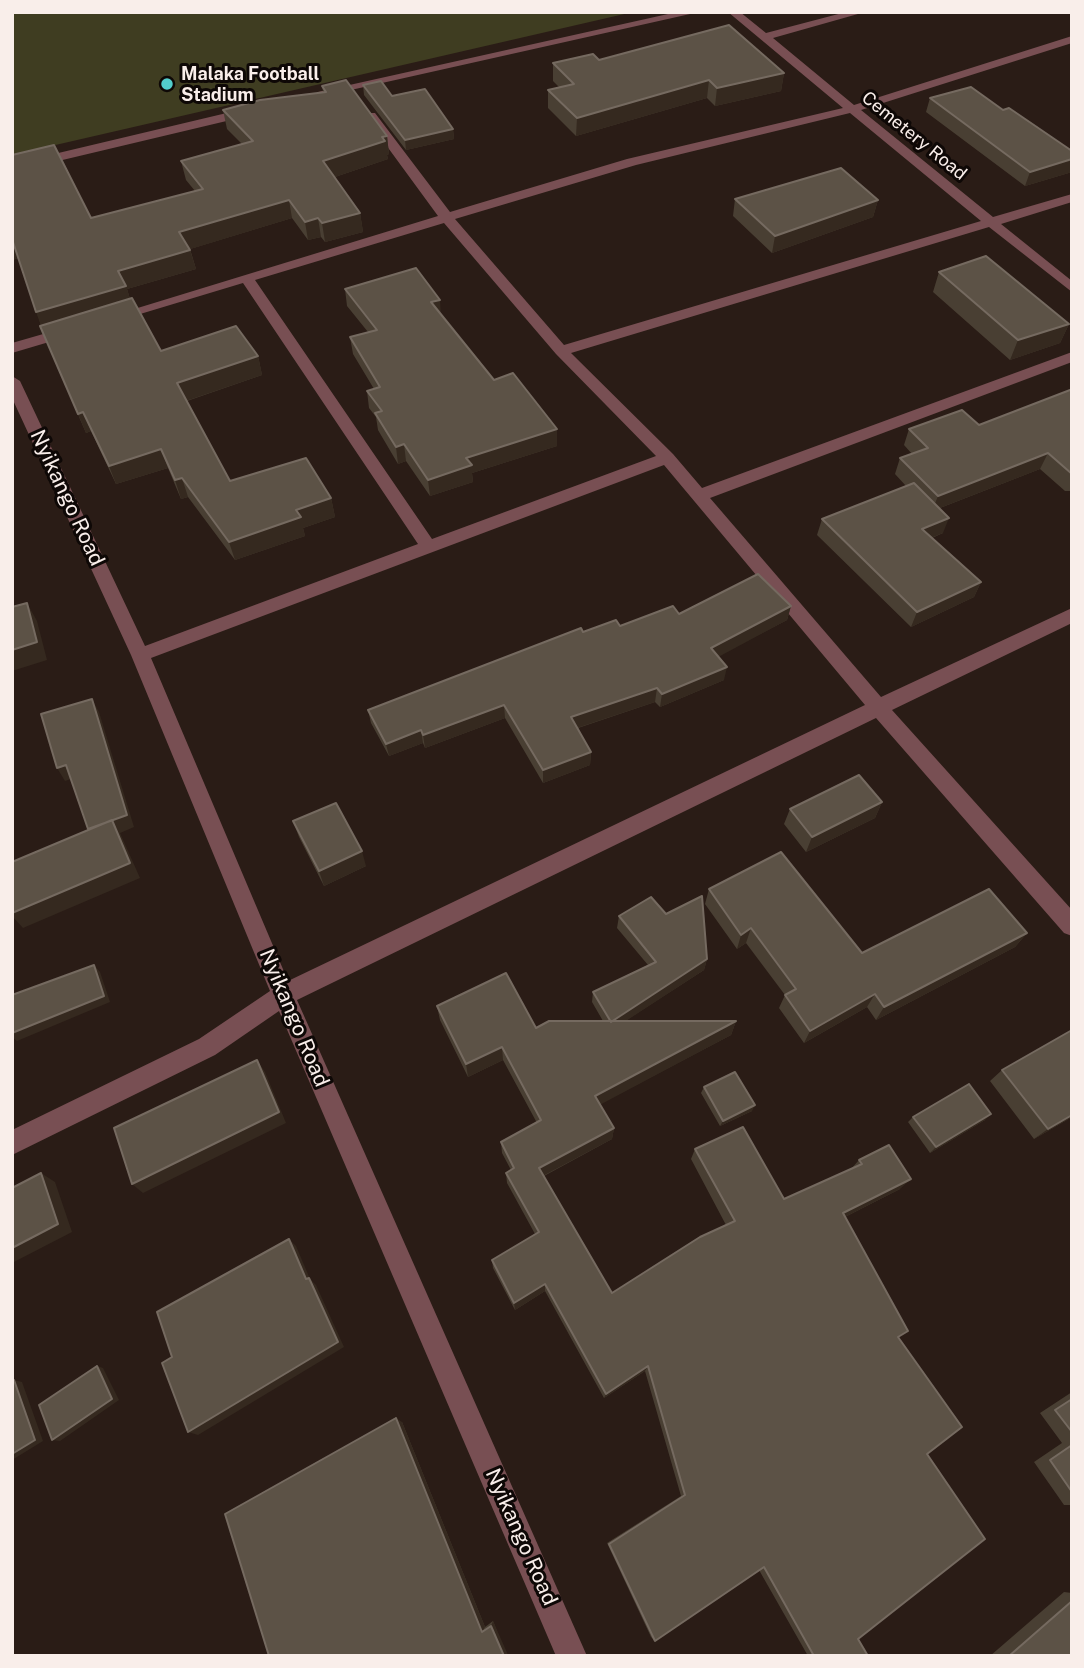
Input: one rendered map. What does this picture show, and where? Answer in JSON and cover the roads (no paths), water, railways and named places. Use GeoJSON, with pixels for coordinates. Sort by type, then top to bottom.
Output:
{"type":"FeatureCollection","features":[{"type":"Feature","properties":{"kind":"street"},"geometry":{"type":"LineString","coordinates":[[308,96],[357,97],[694,12]]}},
{"type":"Feature","properties":{"kind":"street","name":"Cemetery Road"},"geometry":{"type":"LineString","coordinates":[[733,12],[1072,288]]}},
{"type":"Feature","properties":{"kind":"street"},"geometry":{"type":"LineString","coordinates":[[765,37],[860,12]]}},
{"type":"Feature","properties":{"kind":"street"},"geometry":{"type":"LineString","coordinates":[[12,348],[632,162],[853,108],[1072,39]]}},
{"type":"Feature","properties":{"kind":"street"},"geometry":{"type":"LineString","coordinates":[[357,97],[447,218],[561,351],[667,458],[879,708],[1072,926]]}},
{"type":"Feature","properties":{"kind":"street"},"geometry":{"type":"LineString","coordinates":[[12,168],[267,107]]}},
{"type":"Feature","properties":{"kind":"street"},"geometry":{"type":"LineString","coordinates":[[561,351],[1072,198]]}},
{"type":"Feature","properties":{"kind":"street"},"geometry":{"type":"LineString","coordinates":[[247,278],[428,546]]}},
{"type":"Feature","properties":{"kind":"street"},"geometry":{"type":"LineString","coordinates":[[698,496],[1072,357]]}},
{"type":"Feature","properties":{"kind":"street","name":"Nyikango Road"},"geometry":{"type":"LineString","coordinates":[[12,381],[140,655],[283,995],[572,1656]]}},
{"type":"Feature","properties":{"kind":"street"},"geometry":{"type":"LineString","coordinates":[[140,655],[667,458]]}},
{"type":"Feature","properties":{"kind":"street"},"geometry":{"type":"LineString","coordinates":[[12,1143],[207,1047],[283,995],[362,954],[1072,615]]}},
{"type":"Feature","properties":{"kind":"place","name":"Malaka Football Stadium"},"geometry":{"type":"Point","coordinates":[167,84]}}]}
